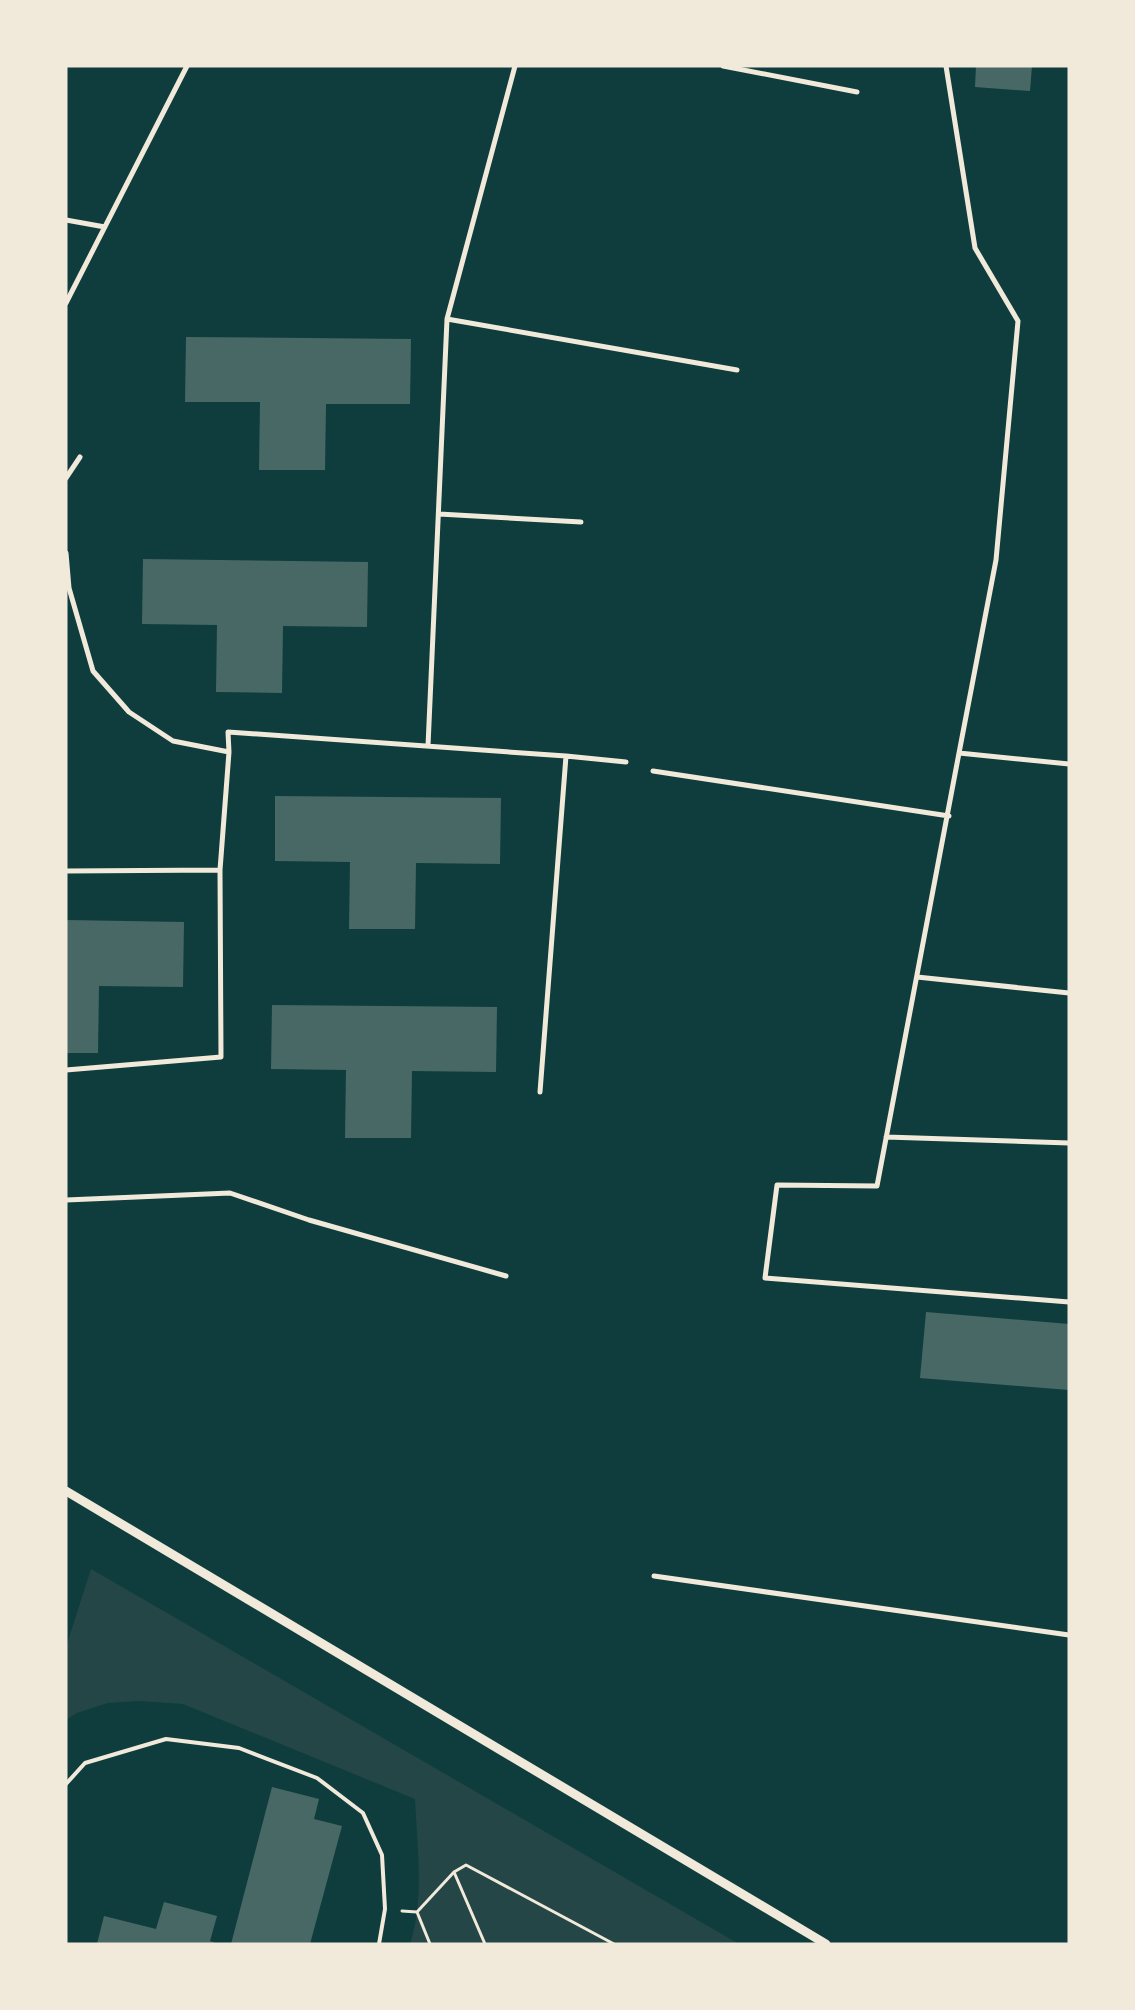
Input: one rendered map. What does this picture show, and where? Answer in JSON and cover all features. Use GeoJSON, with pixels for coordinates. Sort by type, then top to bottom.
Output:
{"type":"FeatureCollection","features":[{"type":"Feature","properties":{"kind":"street"},"geometry":{"type":"LineString","coordinates":[[66,303],[187,66]]}},
{"type":"Feature","properties":{"kind":"street"},"geometry":{"type":"LineString","coordinates":[[428,746],[447,319],[515,66]]}},
{"type":"Feature","properties":{"kind":"street"},"geometry":{"type":"LineString","coordinates":[[723,66],[857,92]]}},
{"type":"Feature","properties":{"kind":"street"},"geometry":{"type":"LineString","coordinates":[[946,66],[975,248],[1018,322],[996,560],[959,753],[949,816],[877,1186],[776,1185],[765,1278],[1069,1302]]}},
{"type":"Feature","properties":{"kind":"street"},"geometry":{"type":"LineString","coordinates":[[66,220],[105,227]]}},
{"type":"Feature","properties":{"kind":"street"},"geometry":{"type":"LineString","coordinates":[[447,319],[737,370]]}},
{"type":"Feature","properties":{"kind":"street"},"geometry":{"type":"LineString","coordinates":[[66,478],[80,456]]}},
{"type":"Feature","properties":{"kind":"street"},"geometry":{"type":"LineString","coordinates":[[438,514],[582,522]]}},
{"type":"Feature","properties":{"kind":"street"},"geometry":{"type":"LineString","coordinates":[[66,553],[69,588],[93,671],[129,712],[173,741],[229,752]]}},
{"type":"Feature","properties":{"kind":"street"},"geometry":{"type":"LineString","coordinates":[[66,1070],[221,1057],[220,870],[229,752],[228,732],[626,762]]}},
{"type":"Feature","properties":{"kind":"street"},"geometry":{"type":"LineString","coordinates":[[959,753],[1069,764]]}},
{"type":"Feature","properties":{"kind":"street"},"geometry":{"type":"LineString","coordinates":[[540,1092],[566,756]]}},
{"type":"Feature","properties":{"kind":"street"},"geometry":{"type":"LineString","coordinates":[[653,771],[949,816]]}},
{"type":"Feature","properties":{"kind":"street"},"geometry":{"type":"LineString","coordinates":[[66,871],[220,870]]}},
{"type":"Feature","properties":{"kind":"street"},"geometry":{"type":"LineString","coordinates":[[917,976],[1069,993]]}},
{"type":"Feature","properties":{"kind":"street"},"geometry":{"type":"LineString","coordinates":[[886,1137],[1069,1142]]}},
{"type":"Feature","properties":{"kind":"street"},"geometry":{"type":"LineString","coordinates":[[66,1200],[230,1193],[309,1220],[506,1276]]}},
{"type":"Feature","properties":{"kind":"street"},"geometry":{"type":"LineString","coordinates":[[66,1491],[826,1944]]}},
{"type":"Feature","properties":{"kind":"street"},"geometry":{"type":"LineString","coordinates":[[654,1576],[1069,1634]]}},
{"type":"Feature","properties":{"kind":"lane"},"geometry":{"type":"LineString","coordinates":[[66,1784],[85,1763],[166,1740],[239,1748],[317,1778],[363,1812],[382,1855],[385,1908],[379,1944]]}},
{"type":"Feature","properties":{"kind":"path"},"geometry":{"type":"LineString","coordinates":[[417,1912],[454,1872],[466,1865],[614,1944]]}},
{"type":"Feature","properties":{"kind":"path"},"geometry":{"type":"LineString","coordinates":[[454,1872],[485,1944]]}},
{"type":"Feature","properties":{"kind":"path"},"geometry":{"type":"LineString","coordinates":[[385,1908],[417,1912]]}},
{"type":"Feature","properties":{"kind":"path"},"geometry":{"type":"LineString","coordinates":[[417,1912],[430,1944]]}},
{"type":"Feature","properties":{"kind":"shaded area"},"geometry":{"type":"Polygon","coordinates":[[[91,1569],[739,1944],[410,1944],[415,1927],[419,1891],[415,1799],[183,1704],[138,1701],[108,1703],[77,1713],[66,1720],[66,1647],[91,1569]]]}},
{"type":"Feature","properties":{"kind":"building"},"geometry":{"type":"Polygon","coordinates":[[[976,66],[1032,66],[1030,91],[975,87],[976,66]]]}},
{"type":"Feature","properties":{"kind":"building"},"geometry":{"type":"Polygon","coordinates":[[[186,337],[411,339],[410,404],[326,404],[325,470],[259,470],[260,402],[185,402],[186,337]]]}},
{"type":"Feature","properties":{"kind":"building"},"geometry":{"type":"Polygon","coordinates":[[[143,559],[368,562],[367,627],[283,626],[282,693],[216,692],[217,625],[142,624],[143,559]]]}},
{"type":"Feature","properties":{"kind":"building"},"geometry":{"type":"Polygon","coordinates":[[[275,796],[501,798],[500,864],[416,863],[415,929],[349,929],[350,862],[275,861],[275,796]]]}},
{"type":"Feature","properties":{"kind":"building"},"geometry":{"type":"Polygon","coordinates":[[[66,920],[184,922],[183,987],[99,986],[98,1053],[66,1053],[66,920]]]}},
{"type":"Feature","properties":{"kind":"building"},"geometry":{"type":"Polygon","coordinates":[[[272,1005],[497,1007],[496,1072],[412,1071],[411,1138],[345,1138],[346,1070],[271,1069],[272,1005]]]}},
{"type":"Feature","properties":{"kind":"building"},"geometry":{"type":"Polygon","coordinates":[[[926,1312],[1069,1324],[1069,1390],[920,1378],[926,1312]]]}},
{"type":"Feature","properties":{"kind":"building"},"geometry":{"type":"Polygon","coordinates":[[[272,1787],[319,1799],[314,1819],[342,1826],[310,1944],[231,1944],[272,1787]]]}},
{"type":"Feature","properties":{"kind":"building"},"geometry":{"type":"Polygon","coordinates":[[[164,1902],[217,1916],[210,1941],[218,1944],[97,1944],[104,1916],[156,1929],[164,1902]]]}}]}
